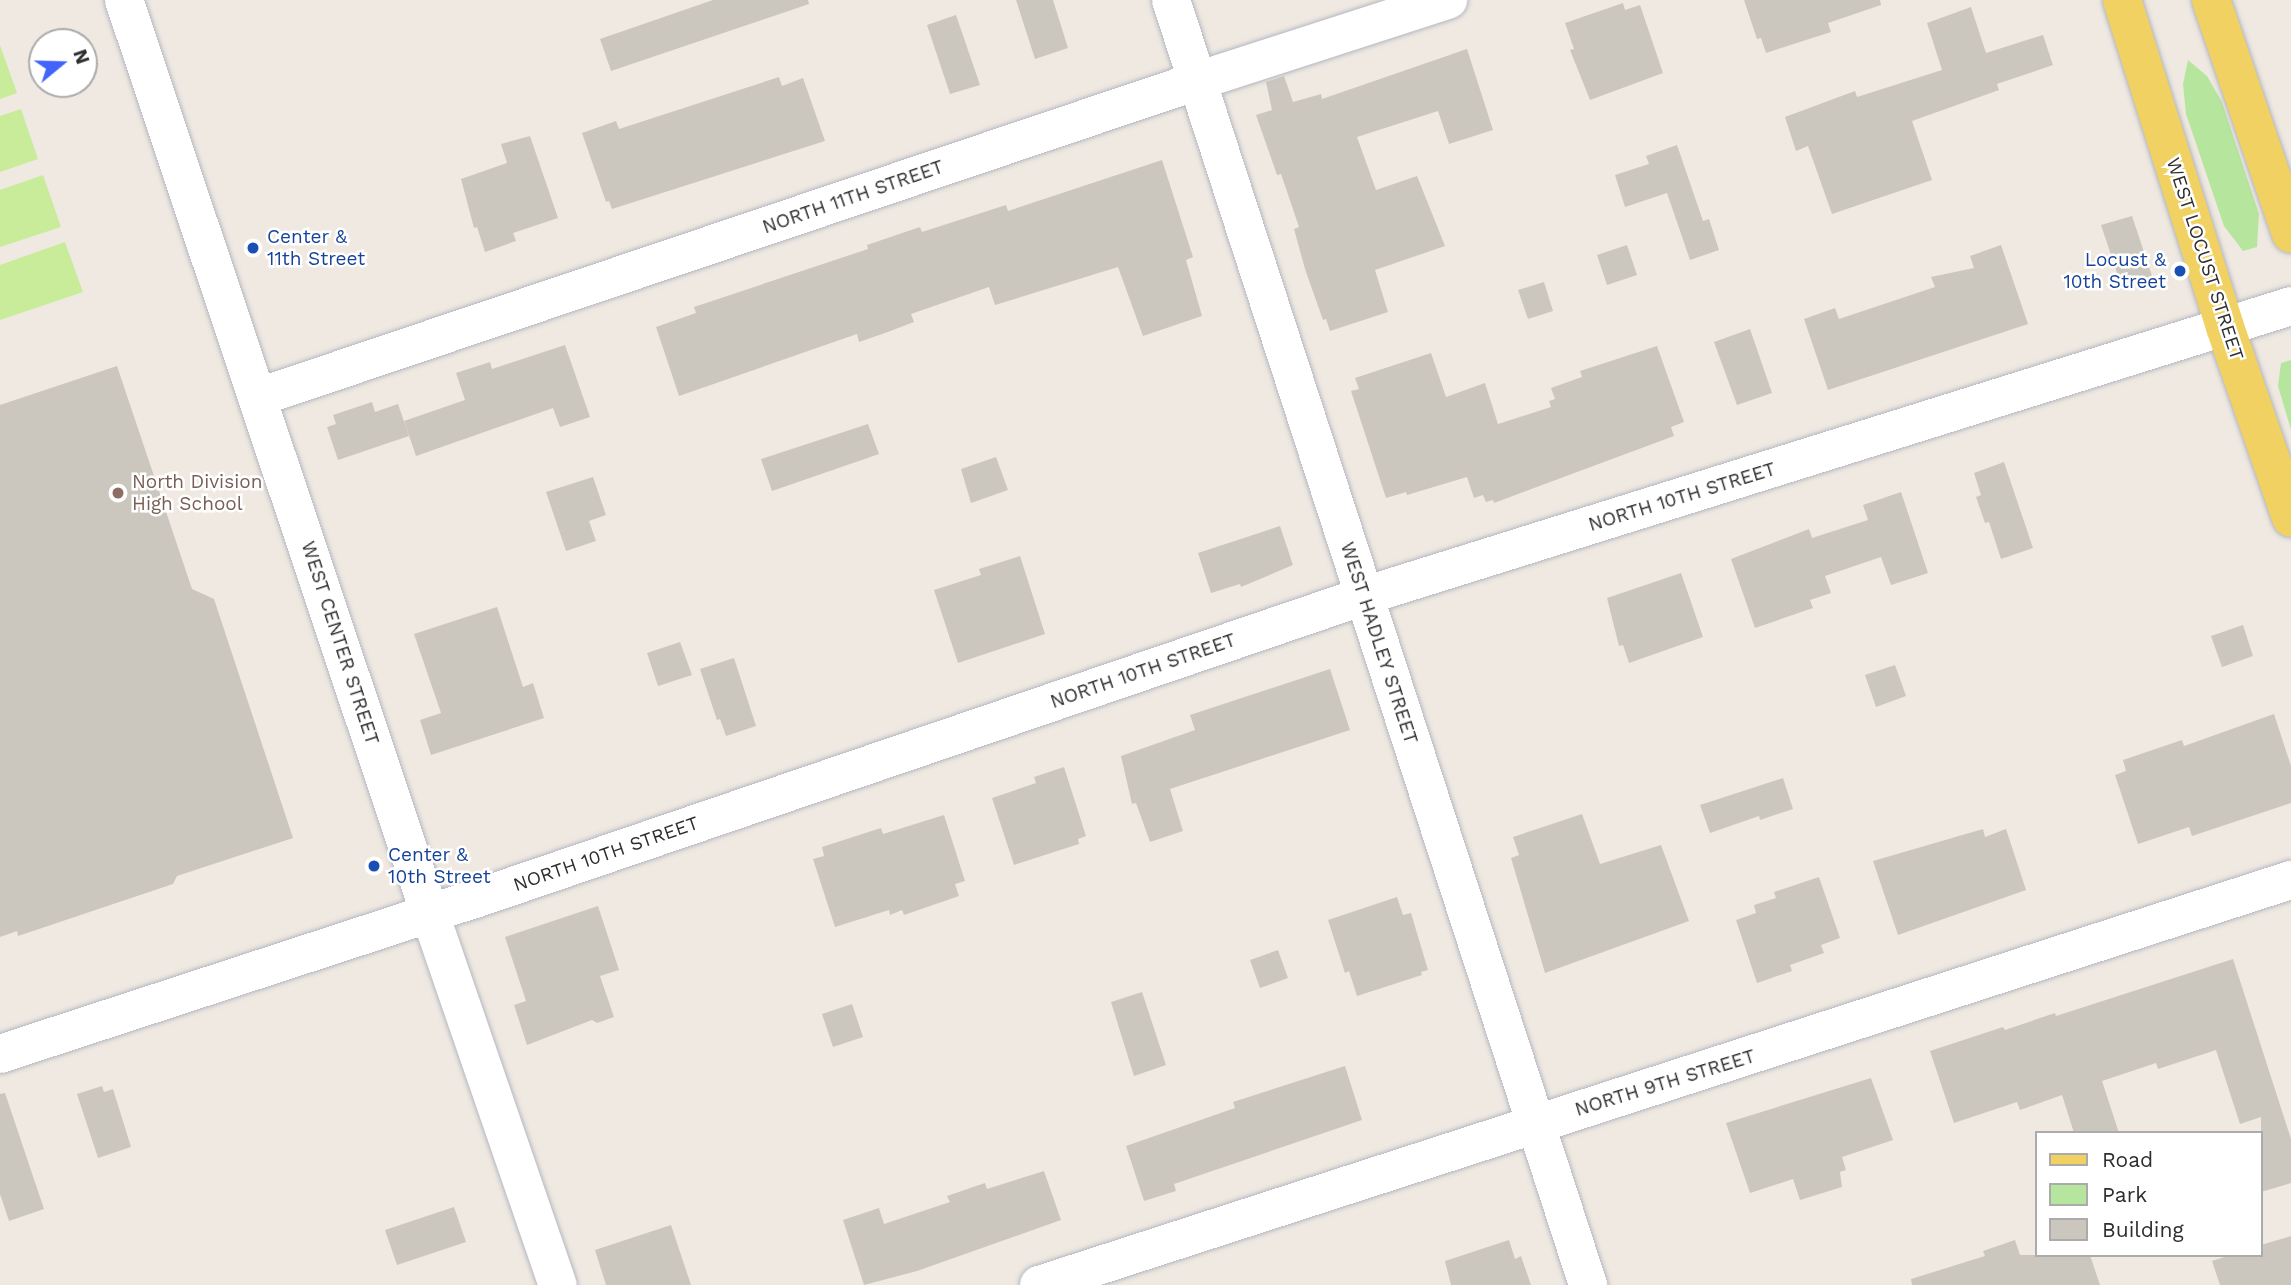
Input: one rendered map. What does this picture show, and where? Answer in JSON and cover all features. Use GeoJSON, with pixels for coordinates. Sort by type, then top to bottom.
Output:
{"type":"FeatureCollection","features":[{"type":"Feature","properties":{"kind":"main road","name":"WEST LOCUST STREET"},"geometry":{"type":"LineString","coordinates":[[2122,0],[2225,327],[2291,518]]}},
{"type":"Feature","properties":{"kind":"main road"},"geometry":{"type":"LineString","coordinates":[[2211,0],[2291,234]]}},
{"type":"Feature","properties":{"kind":"street","name":"WEST CENTER STREET"},"geometry":{"type":"LineString","coordinates":[[124,0],[430,914],[558,1285]]}},
{"type":"Feature","properties":{"kind":"street","name":"WEST HADLEY STREET"},"geometry":{"type":"LineString","coordinates":[[1171,0],[1588,1285]]}},
{"type":"Feature","properties":{"kind":"street","name":"NORTH 11TH STREET"},"geometry":{"type":"LineString","coordinates":[[259,397],[1197,81],[1448,0]]}},
{"type":"Feature","properties":{"kind":"street","name":"NORTH 10TH STREET"},"geometry":{"type":"LineString","coordinates":[[0,1054],[430,914],[1364,596],[2291,306]]}},
{"type":"Feature","properties":{"kind":"street","name":"NORTH 9TH STREET"},"geometry":{"type":"LineString","coordinates":[[1039,1285],[2291,880]]}},
{"type":"Feature","properties":{"kind":"green space"},"geometry":{"type":"Polygon","coordinates":[[[0,45],[17,93],[0,99],[0,45]]]}},
{"type":"Feature","properties":{"kind":"green space"},"geometry":{"type":"Polygon","coordinates":[[[2188,60],[2207,76],[2222,102],[2259,214],[2257,247],[2243,251],[2224,226],[2186,114],[2183,84],[2188,60]]]}},
{"type":"Feature","properties":{"kind":"green space"},"geometry":{"type":"Polygon","coordinates":[[[21,109],[38,159],[0,172],[0,116],[21,109]]]}},
{"type":"Feature","properties":{"kind":"green space"},"geometry":{"type":"Polygon","coordinates":[[[43,175],[61,227],[0,247],[0,190],[43,175]]]}},
{"type":"Feature","properties":{"kind":"green space"},"geometry":{"type":"Polygon","coordinates":[[[65,242],[83,292],[0,320],[0,265],[65,242]]]}},
{"type":"Feature","properties":{"kind":"green space"},"geometry":{"type":"Polygon","coordinates":[[[2291,360],[2291,430],[2278,386],[2281,363],[2291,360]]]}},
{"type":"Feature","properties":{"kind":"building"},"geometry":{"type":"Polygon","coordinates":[[[713,0],[808,0],[809,4],[611,71],[600,39],[713,0]]]}},
{"type":"Feature","properties":{"kind":"building"},"geometry":{"type":"Polygon","coordinates":[[[1016,0],[1053,0],[1068,48],[1035,59],[1016,0]]]}},
{"type":"Feature","properties":{"kind":"building"},"geometry":{"type":"Polygon","coordinates":[[[1744,0],[1880,0],[1881,5],[1828,23],[1831,32],[1766,53],[1761,38],[1757,39],[1744,0]]]}},
{"type":"Feature","properties":{"kind":"building"},"geometry":{"type":"Polygon","coordinates":[[[1623,3],[1625,10],[1640,5],[1663,73],[1590,100],[1570,50],[1574,49],[1565,23],[1623,3]]]}},
{"type":"Feature","properties":{"kind":"building"},"geometry":{"type":"Polygon","coordinates":[[[1971,7],[1986,53],[2043,35],[2053,65],[1997,84],[1999,90],[1912,121],[1932,180],[1832,214],[1808,146],[1796,151],[1785,117],[1855,91],[1857,97],[1942,70],[1927,23],[1971,7]]]}},
{"type":"Feature","properties":{"kind":"building"},"geometry":{"type":"Polygon","coordinates":[[[956,15],[980,85],[950,94],[927,25],[956,15]]]}},
{"type":"Feature","properties":{"kind":"building"},"geometry":{"type":"Polygon","coordinates":[[[1467,49],[1493,130],[1449,144],[1438,111],[1357,137],[1376,190],[1417,176],[1445,246],[1375,270],[1388,312],[1330,331],[1326,319],[1323,320],[1305,269],[1294,229],[1299,227],[1281,174],[1277,175],[1256,115],[1272,110],[1266,82],[1284,76],[1293,102],[1321,94],[1322,99],[1467,49]]]}},
{"type":"Feature","properties":{"kind":"building"},"geometry":{"type":"Polygon","coordinates":[[[779,77],[782,86],[803,78],[825,141],[612,209],[609,201],[606,202],[582,133],[616,121],[619,129],[779,77]]]}},
{"type":"Feature","properties":{"kind":"building"},"geometry":{"type":"Polygon","coordinates":[[[530,136],[558,218],[513,233],[516,241],[485,252],[477,227],[474,228],[461,179],[507,163],[501,144],[530,136]]]}},
{"type":"Feature","properties":{"kind":"building"},"geometry":{"type":"Polygon","coordinates":[[[1677,145],[1703,221],[1709,219],[1719,250],[1690,260],[1667,193],[1625,207],[1615,175],[1649,164],[1646,156],[1677,145]]]}},
{"type":"Feature","properties":{"kind":"building"},"geometry":{"type":"Polygon","coordinates":[[[1162,160],[1193,257],[1186,260],[1202,316],[1143,336],[1118,267],[995,305],[989,287],[911,314],[914,322],[885,333],[859,342],[857,334],[679,396],[656,327],[696,313],[694,307],[868,249],[867,245],[920,227],[922,232],[1006,205],[1008,211],[1162,160]]]}},
{"type":"Feature","properties":{"kind":"building"},"geometry":{"type":"Polygon","coordinates":[[[2132,216],[2152,276],[2121,285],[2101,225],[2132,216]]]}},
{"type":"Feature","properties":{"kind":"building"},"geometry":{"type":"Polygon","coordinates":[[[1627,245],[1637,275],[1607,285],[1597,255],[1627,245]]]}},
{"type":"Feature","properties":{"kind":"building"},"geometry":{"type":"Polygon","coordinates":[[[2001,245],[2028,324],[1828,390],[1804,319],[1835,308],[1839,319],[1935,287],[1931,277],[1974,268],[1970,256],[2001,245]]]}},
{"type":"Feature","properties":{"kind":"building"},"geometry":{"type":"Polygon","coordinates":[[[1544,282],[1553,311],[1528,319],[1518,290],[1544,282]]]}},
{"type":"Feature","properties":{"kind":"building"},"geometry":{"type":"Polygon","coordinates":[[[1750,329],[1772,393],[1737,405],[1714,342],[1750,329]]]}},
{"type":"Feature","properties":{"kind":"building"},"geometry":{"type":"Polygon","coordinates":[[[565,345],[590,417],[560,427],[553,408],[416,456],[404,421],[465,400],[456,373],[490,362],[492,369],[565,345]]]}},
{"type":"Feature","properties":{"kind":"building"},"geometry":{"type":"Polygon","coordinates":[[[1657,346],[1684,422],[1671,427],[1674,436],[1494,503],[1493,500],[1486,502],[1483,495],[1474,498],[1467,477],[1407,495],[1406,492],[1386,498],[1351,391],[1359,389],[1355,378],[1431,353],[1446,397],[1485,383],[1498,424],[1551,407],[1549,401],[1555,399],[1551,388],[1582,377],[1580,371],[1657,346]]]}},
{"type":"Feature","properties":{"kind":"building"},"geometry":{"type":"Polygon","coordinates":[[[117,366],[192,589],[214,599],[293,838],[177,876],[173,884],[18,936],[17,931],[0,937],[0,405],[117,366]]]}},
{"type":"Feature","properties":{"kind":"building"},"geometry":{"type":"Polygon","coordinates":[[[372,402],[375,412],[398,404],[409,436],[338,460],[327,427],[336,424],[333,415],[372,402]]]}},
{"type":"Feature","properties":{"kind":"building"},"geometry":{"type":"Polygon","coordinates":[[[868,424],[879,454],[772,491],[761,459],[868,424]]]}},
{"type":"Feature","properties":{"kind":"building"},"geometry":{"type":"Polygon","coordinates":[[[996,457],[1008,490],[971,503],[961,469],[996,457]]]}},
{"type":"Feature","properties":{"kind":"building"},"geometry":{"type":"Polygon","coordinates":[[[2004,462],[2033,548],[2001,559],[1989,522],[1985,523],[1976,497],[1981,495],[1974,473],[2004,462]]]}},
{"type":"Feature","properties":{"kind":"building"},"geometry":{"type":"Polygon","coordinates":[[[593,477],[606,515],[589,521],[596,541],[566,551],[546,492],[593,477]]]}},
{"type":"Feature","properties":{"kind":"building"},"geometry":{"type":"Polygon","coordinates":[[[1901,492],[1928,573],[1891,585],[1881,557],[1825,576],[1831,593],[1810,600],[1813,608],[1755,628],[1731,559],[1809,529],[1812,538],[1868,520],[1863,505],[1901,492]]]}},
{"type":"Feature","properties":{"kind":"building"},"geometry":{"type":"Polygon","coordinates":[[[1280,526],[1293,565],[1241,587],[1240,584],[1211,593],[1198,553],[1280,526]]]}},
{"type":"Feature","properties":{"kind":"building"},"geometry":{"type":"Polygon","coordinates":[[[1020,556],[1045,634],[958,663],[934,590],[981,575],[979,569],[1020,556]]]}},
{"type":"Feature","properties":{"kind":"building"},"geometry":{"type":"Polygon","coordinates":[[[1681,573],[1703,637],[1629,663],[1623,645],[1619,646],[1607,598],[1681,573]]]}},
{"type":"Feature","properties":{"kind":"building"},"geometry":{"type":"Polygon","coordinates":[[[497,607],[523,687],[533,683],[544,718],[431,755],[420,720],[441,713],[414,634],[497,607]]]}},
{"type":"Feature","properties":{"kind":"building"},"geometry":{"type":"Polygon","coordinates":[[[2243,625],[2253,656],[2222,667],[2211,636],[2243,625]]]}},
{"type":"Feature","properties":{"kind":"building"},"geometry":{"type":"Polygon","coordinates":[[[680,642],[692,675],[658,686],[647,653],[680,642]]]}},
{"type":"Feature","properties":{"kind":"building"},"geometry":{"type":"Polygon","coordinates":[[[734,658],[756,726],[726,736],[720,719],[717,720],[700,669],[734,658]]]}},
{"type":"Feature","properties":{"kind":"building"},"geometry":{"type":"Polygon","coordinates":[[[1895,665],[1906,696],[1876,707],[1865,675],[1895,665]]]}},
{"type":"Feature","properties":{"kind":"building"},"geometry":{"type":"Polygon","coordinates":[[[1330,669],[1350,730],[1170,789],[1183,831],[1150,842],[1136,803],[1132,804],[1121,756],[1195,730],[1190,715],[1330,669]]]}},
{"type":"Feature","properties":{"kind":"building"},"geometry":{"type":"Polygon","coordinates":[[[2274,714],[2291,766],[2291,803],[2192,836],[2189,827],[2138,844],[2115,775],[2126,771],[2123,760],[2182,740],[2184,746],[2274,714]]]}},
{"type":"Feature","properties":{"kind":"building"},"geometry":{"type":"Polygon","coordinates":[[[1064,767],[1086,836],[1078,839],[1079,844],[1014,865],[992,798],[1036,783],[1034,777],[1064,767]]]}},
{"type":"Feature","properties":{"kind":"building"},"geometry":{"type":"Polygon","coordinates":[[[1783,778],[1793,809],[1760,820],[1759,816],[1710,833],[1700,805],[1783,778]]]}},
{"type":"Feature","properties":{"kind":"building"},"geometry":{"type":"Polygon","coordinates":[[[1582,814],[1600,864],[1661,845],[1689,921],[1545,973],[1511,858],[1519,855],[1513,837],[1582,814]]]}},
{"type":"Feature","properties":{"kind":"building"},"geometry":{"type":"Polygon","coordinates":[[[944,815],[965,881],[955,884],[959,896],[904,915],[902,910],[890,915],[889,910],[835,927],[813,859],[824,856],[822,847],[881,828],[883,834],[944,815]]]}},
{"type":"Feature","properties":{"kind":"building"},"geometry":{"type":"Polygon","coordinates":[[[1983,829],[1985,837],[2006,829],[2026,890],[1898,935],[1873,861],[1983,829]]]}},
{"type":"Feature","properties":{"kind":"building"},"geometry":{"type":"Polygon","coordinates":[[[1819,877],[1840,938],[1821,945],[1824,953],[1790,965],[1792,971],[1757,983],[1736,920],[1756,913],[1754,905],[1776,898],[1774,892],[1819,877]]]}},
{"type":"Feature","properties":{"kind":"building"},"geometry":{"type":"Polygon","coordinates":[[[1397,897],[1403,915],[1411,913],[1428,970],[1421,972],[1422,975],[1357,996],[1349,971],[1345,973],[1328,920],[1397,897]]]}},
{"type":"Feature","properties":{"kind":"building"},"geometry":{"type":"Polygon","coordinates":[[[598,906],[619,970],[600,976],[614,1017],[597,1023],[592,1020],[527,1045],[514,1005],[526,1001],[505,937],[598,906]]]}},
{"type":"Feature","properties":{"kind":"building"},"geometry":{"type":"Polygon","coordinates":[[[1278,950],[1288,978],[1260,988],[1250,960],[1278,950]]]}},
{"type":"Feature","properties":{"kind":"building"},"geometry":{"type":"Polygon","coordinates":[[[2233,959],[2291,1139],[2291,1183],[2263,1191],[2261,1117],[2240,1124],[2216,1050],[2158,1069],[2156,1063],[2102,1081],[2118,1131],[2073,1131],[2062,1095],[2020,1110],[2017,1102],[1954,1123],[1930,1051],[2003,1027],[2005,1030],[2055,1013],[2056,1016],[2233,959]]]}},
{"type":"Feature","properties":{"kind":"building"},"geometry":{"type":"Polygon","coordinates":[[[1142,992],[1166,1065],[1134,1076],[1111,1002],[1142,992]]]}},
{"type":"Feature","properties":{"kind":"building"},"geometry":{"type":"Polygon","coordinates":[[[852,1004],[863,1037],[833,1047],[822,1014],[852,1004]]]}},
{"type":"Feature","properties":{"kind":"building"},"geometry":{"type":"Polygon","coordinates":[[[1345,1066],[1362,1120],[1174,1184],[1176,1191],[1144,1201],[1126,1146],[1235,1108],[1233,1102],[1345,1066]]]}},
{"type":"Feature","properties":{"kind":"building"},"geometry":{"type":"Polygon","coordinates":[[[1871,1078],[1893,1140],[1842,1157],[1846,1170],[1840,1172],[1842,1187],[1800,1200],[1793,1179],[1750,1193],[1726,1123],[1871,1078]]]}},
{"type":"Feature","properties":{"kind":"building"},"geometry":{"type":"Polygon","coordinates":[[[102,1086],[104,1092],[113,1089],[131,1147],[98,1158],[77,1094],[102,1086]]]}},
{"type":"Feature","properties":{"kind":"building"},"geometry":{"type":"Polygon","coordinates":[[[5,1093],[44,1209],[9,1221],[0,1194],[0,1094],[5,1093]]]}},
{"type":"Feature","properties":{"kind":"building"},"geometry":{"type":"Polygon","coordinates":[[[1044,1171],[1061,1220],[917,1271],[864,1285],[843,1220],[879,1208],[884,1224],[950,1202],[947,1196],[985,1183],[987,1189],[1044,1171]]]}},
{"type":"Feature","properties":{"kind":"building"},"geometry":{"type":"Polygon","coordinates":[[[454,1207],[466,1242],[397,1265],[385,1230],[454,1207]]]}},
{"type":"Feature","properties":{"kind":"building"},"geometry":{"type":"Polygon","coordinates":[[[671,1225],[691,1285],[606,1285],[595,1250],[671,1225]]]}},
{"type":"Feature","properties":{"kind":"building"},"geometry":{"type":"Polygon","coordinates":[[[2291,1236],[2291,1285],[2220,1285],[2212,1261],[2225,1257],[2263,1257],[2263,1244],[2291,1236]]]}},
{"type":"Feature","properties":{"kind":"building"},"geometry":{"type":"Polygon","coordinates":[[[1509,1240],[1515,1259],[1521,1256],[1531,1285],[1451,1285],[1445,1261],[1509,1240]]]}},
{"type":"Feature","properties":{"kind":"building"},"geometry":{"type":"Polygon","coordinates":[[[2015,1240],[2020,1255],[2091,1257],[2100,1285],[1912,1285],[1911,1279],[1985,1256],[1983,1251],[2015,1240]]]}},
{"type":"Feature","properties":{"kind":"place","name":"Center & 11th Street"},"geometry":{"type":"Point","coordinates":[253,248]}},
{"type":"Feature","properties":{"kind":"place","name":"Locust & 10th Street"},"geometry":{"type":"Point","coordinates":[2180,271]}},
{"type":"Feature","properties":{"kind":"place","name":"North Division High School"},"geometry":{"type":"Point","coordinates":[118,493]}},
{"type":"Feature","properties":{"kind":"place","name":"Center & 10th Street"},"geometry":{"type":"Point","coordinates":[374,866]}}]}
